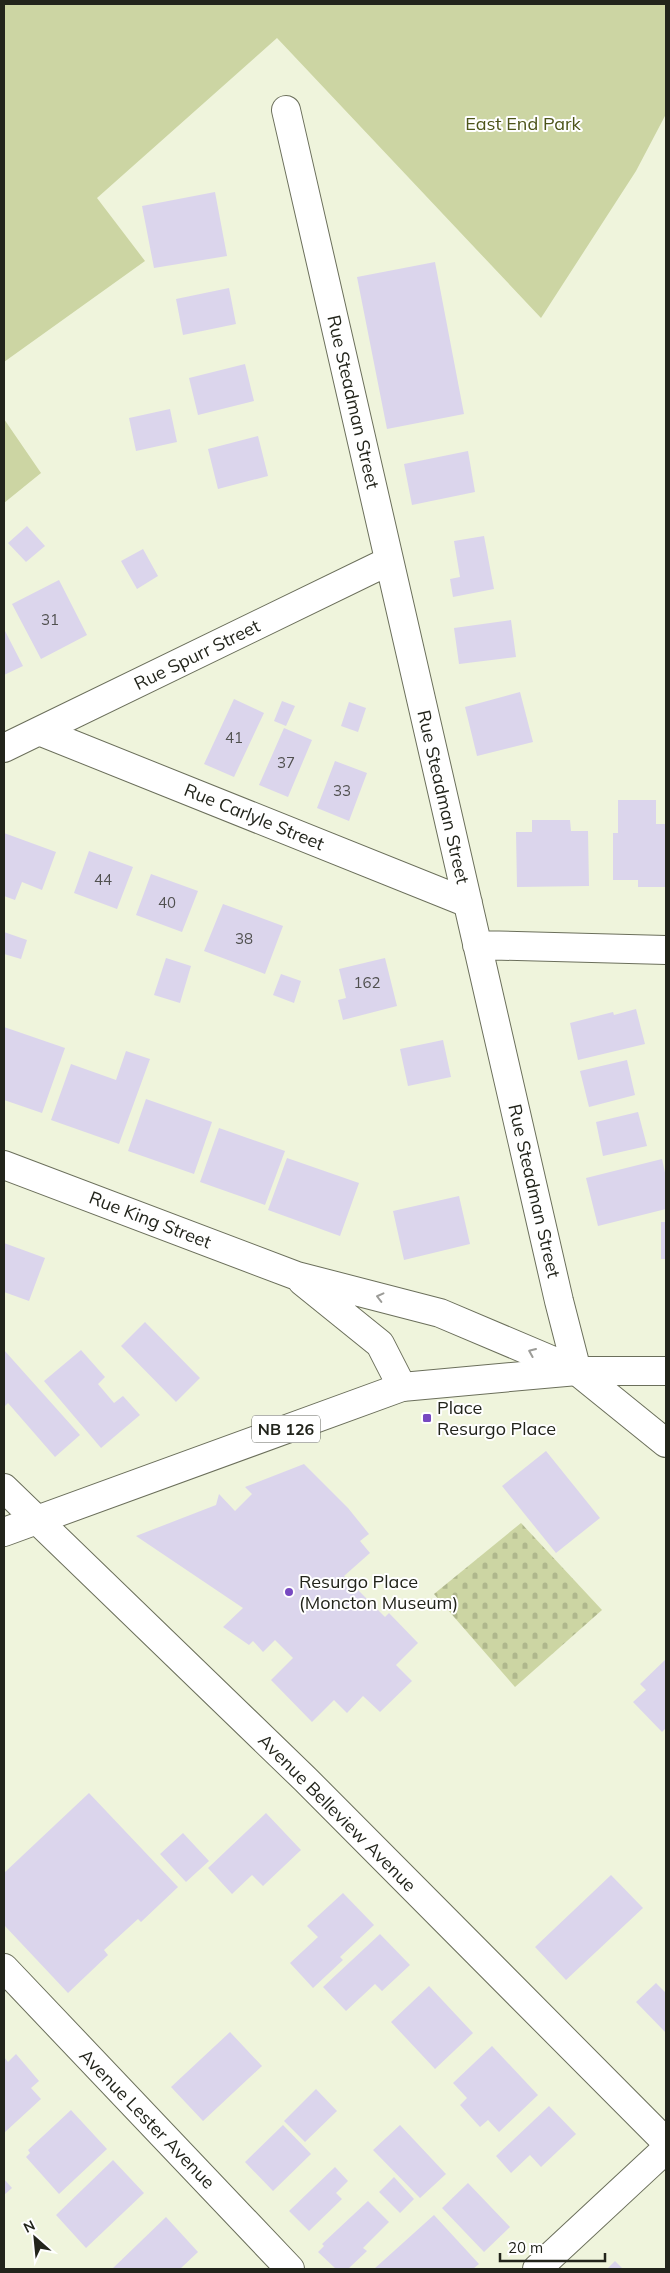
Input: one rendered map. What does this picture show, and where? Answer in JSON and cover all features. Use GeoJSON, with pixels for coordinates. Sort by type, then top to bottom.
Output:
{"type":"FeatureCollection","features":[{"type":"Feature","properties":{"kind":"street","name":"Rue Steadman Street"},"geometry":{"type":"LineString","coordinates":[[286,110],[577,1371]]}},
{"type":"Feature","properties":{"kind":"street","name":"Rue Spurr Street"},"geometry":{"type":"LineString","coordinates":[[4,748],[389,561]]}},
{"type":"Feature","properties":{"kind":"street","name":"Rue Carlyle Street"},"geometry":{"type":"LineString","coordinates":[[39,731],[468,903]]}},
{"type":"Feature","properties":{"kind":"street"},"geometry":{"type":"LineString","coordinates":[[478,945],[666,950]]}},
{"type":"Feature","properties":{"kind":"street","name":"Rue King Street"},"geometry":{"type":"LineString","coordinates":[[4,1165],[297,1276],[440,1313],[577,1371]]}},
{"type":"Feature","properties":{"kind":"street","name":"Rue King Street"},"geometry":{"type":"LineString","coordinates":[[297,1276],[380,1344],[402,1387]]}},
{"type":"Feature","properties":{"kind":"street"},"geometry":{"type":"LineString","coordinates":[[577,1371],[666,1443]]}},
{"type":"Feature","properties":{"kind":"street","name":"NB 126"},"geometry":{"type":"LineString","coordinates":[[4,1532],[402,1387],[577,1371],[666,1371]]}},
{"type":"Feature","properties":{"kind":"street","name":"Avenue Belleview Avenue"},"geometry":{"type":"LineString","coordinates":[[4,1488],[305,1779],[666,2142]]}},
{"type":"Feature","properties":{"kind":"street","name":"Avenue Lester Avenue"},"geometry":{"type":"LineString","coordinates":[[4,1968],[290,2269]]}},
{"type":"Feature","properties":{"kind":"street"},"geometry":{"type":"LineString","coordinates":[[538,2269],[666,2149]]}},
{"type":"Feature","properties":{"kind":"green space","name":"East End Park"},"geometry":{"type":"Polygon","coordinates":[[[4,4],[666,4],[666,114],[636,171],[541,318],[277,38],[97,198],[145,261],[4,362],[4,4]]]}},
{"type":"Feature","properties":{"kind":"green space"},"geometry":{"type":"Polygon","coordinates":[[[4,419],[41,473],[4,503],[4,419]]]}},
{"type":"Feature","properties":{"kind":"green space"},"geometry":{"type":"Polygon","coordinates":[[[521,1523],[602,1610],[515,1687],[434,1594],[521,1523]]]}},
{"type":"Feature","properties":{"kind":"building"},"geometry":{"type":"Polygon","coordinates":[[[215,192],[227,256],[154,268],[142,206],[215,192]]]}},
{"type":"Feature","properties":{"kind":"building"},"geometry":{"type":"Polygon","coordinates":[[[435,262],[464,414],[387,429],[357,277],[435,262]]]}},
{"type":"Feature","properties":{"kind":"building"},"geometry":{"type":"Polygon","coordinates":[[[229,288],[236,324],[183,335],[176,299],[229,288]]]}},
{"type":"Feature","properties":{"kind":"building"},"geometry":{"type":"Polygon","coordinates":[[[245,364],[254,401],[198,415],[189,378],[245,364]]]}},
{"type":"Feature","properties":{"kind":"building"},"geometry":{"type":"Polygon","coordinates":[[[170,409],[177,442],[136,451],[129,418],[170,409]]]}},
{"type":"Feature","properties":{"kind":"building"},"geometry":{"type":"Polygon","coordinates":[[[258,436],[268,476],[218,489],[208,449],[258,436]]]}},
{"type":"Feature","properties":{"kind":"building"},"geometry":{"type":"Polygon","coordinates":[[[468,451],[475,492],[412,505],[404,464],[468,451]]]}},
{"type":"Feature","properties":{"kind":"building"},"geometry":{"type":"Polygon","coordinates":[[[27,526],[45,546],[26,562],[8,543],[27,526]]]}},
{"type":"Feature","properties":{"kind":"building"},"geometry":{"type":"Polygon","coordinates":[[[484,536],[494,589],[453,597],[450,579],[460,577],[454,541],[484,536]]]}},
{"type":"Feature","properties":{"kind":"building"},"geometry":{"type":"Polygon","coordinates":[[[143,549],[158,576],[137,589],[121,561],[143,549]]]}},
{"type":"Feature","properties":{"kind":"building"},"geometry":{"type":"Polygon","coordinates":[[[59,580],[87,635],[41,659],[12,604],[59,580]]]}},
{"type":"Feature","properties":{"kind":"building"},"geometry":{"type":"Polygon","coordinates":[[[511,620],[516,657],[459,664],[454,628],[511,620]]]}},
{"type":"Feature","properties":{"kind":"building"},"geometry":{"type":"Polygon","coordinates":[[[4,629],[23,666],[4,675],[4,629]]]}},
{"type":"Feature","properties":{"kind":"building"},"geometry":{"type":"Polygon","coordinates":[[[520,692],[533,742],[477,756],[465,707],[520,692]]]}},
{"type":"Feature","properties":{"kind":"building"},"geometry":{"type":"Polygon","coordinates":[[[234,699],[264,713],[234,777],[204,764],[234,699]]]}},
{"type":"Feature","properties":{"kind":"building"},"geometry":{"type":"Polygon","coordinates":[[[282,701],[295,706],[286,726],[274,721],[282,701]]]}},
{"type":"Feature","properties":{"kind":"building"},"geometry":{"type":"Polygon","coordinates":[[[349,702],[366,708],[358,732],[341,726],[349,702]]]}},
{"type":"Feature","properties":{"kind":"building"},"geometry":{"type":"Polygon","coordinates":[[[284,728],[312,740],[288,797],[259,785],[284,728]]]}},
{"type":"Feature","properties":{"kind":"building"},"geometry":{"type":"Polygon","coordinates":[[[335,761],[367,773],[349,821],[317,808],[335,761]]]}},
{"type":"Feature","properties":{"kind":"building"},"geometry":{"type":"Polygon","coordinates":[[[618,800],[656,800],[656,824],[666,824],[666,887],[638,887],[638,880],[613,880],[613,833],[618,833],[618,800]]]}},
{"type":"Feature","properties":{"kind":"building"},"geometry":{"type":"Polygon","coordinates":[[[532,820],[570,820],[571,831],[588,831],[589,886],[517,887],[516,832],[532,832],[532,820]]]}},
{"type":"Feature","properties":{"kind":"building"},"geometry":{"type":"Polygon","coordinates":[[[4,833],[56,852],[42,890],[22,882],[15,900],[4,896],[4,833]]]}},
{"type":"Feature","properties":{"kind":"building"},"geometry":{"type":"Polygon","coordinates":[[[89,851],[133,867],[117,909],[74,893],[89,851]]]}},
{"type":"Feature","properties":{"kind":"building"},"geometry":{"type":"Polygon","coordinates":[[[151,874],[198,891],[182,932],[136,915],[151,874]]]}},
{"type":"Feature","properties":{"kind":"building"},"geometry":{"type":"Polygon","coordinates":[[[223,904],[283,926],[265,974],[204,951],[223,904]]]}},
{"type":"Feature","properties":{"kind":"building"},"geometry":{"type":"Polygon","coordinates":[[[4,932],[27,940],[21,959],[4,954],[4,932]]]}},
{"type":"Feature","properties":{"kind":"building"},"geometry":{"type":"Polygon","coordinates":[[[166,958],[191,966],[180,1003],[154,995],[166,958]]]}},
{"type":"Feature","properties":{"kind":"building"},"geometry":{"type":"Polygon","coordinates":[[[385,958],[397,1006],[343,1020],[338,1000],[346,998],[339,969],[385,958]]]}},
{"type":"Feature","properties":{"kind":"building"},"geometry":{"type":"Polygon","coordinates":[[[281,974],[301,981],[294,1003],[273,995],[281,974]]]}},
{"type":"Feature","properties":{"kind":"building"},"geometry":{"type":"Polygon","coordinates":[[[636,1009],[645,1044],[578,1060],[570,1023],[613,1012],[614,1015],[636,1009]]]}},
{"type":"Feature","properties":{"kind":"building"},"geometry":{"type":"Polygon","coordinates":[[[4,1027],[65,1048],[42,1113],[4,1100],[4,1027]]]}},
{"type":"Feature","properties":{"kind":"building"},"geometry":{"type":"Polygon","coordinates":[[[443,1040],[451,1077],[408,1086],[400,1049],[443,1040]]]}},
{"type":"Feature","properties":{"kind":"building"},"geometry":{"type":"Polygon","coordinates":[[[126,1051],[150,1059],[119,1144],[51,1120],[71,1064],[116,1080],[126,1051]]]}},
{"type":"Feature","properties":{"kind":"building"},"geometry":{"type":"Polygon","coordinates":[[[627,1060],[635,1095],[589,1107],[580,1071],[627,1060]]]}},
{"type":"Feature","properties":{"kind":"building"},"geometry":{"type":"Polygon","coordinates":[[[146,1099],[212,1122],[194,1174],[128,1151],[146,1099]]]}},
{"type":"Feature","properties":{"kind":"building"},"geometry":{"type":"Polygon","coordinates":[[[638,1112],[647,1146],[603,1156],[596,1122],[638,1112]]]}},
{"type":"Feature","properties":{"kind":"building"},"geometry":{"type":"Polygon","coordinates":[[[219,1128],[285,1151],[265,1205],[200,1182],[219,1128]]]}},
{"type":"Feature","properties":{"kind":"building"},"geometry":{"type":"Polygon","coordinates":[[[287,1158],[359,1183],[340,1236],[268,1210],[287,1158]]]}},
{"type":"Feature","properties":{"kind":"building"},"geometry":{"type":"Polygon","coordinates":[[[662,1159],[666,1177],[666,1209],[598,1226],[586,1178],[662,1159]]]}},
{"type":"Feature","properties":{"kind":"building"},"geometry":{"type":"Polygon","coordinates":[[[459,1196],[470,1244],[404,1260],[393,1211],[459,1196]]]}},
{"type":"Feature","properties":{"kind":"building"},"geometry":{"type":"Polygon","coordinates":[[[661,1222],[666,1222],[666,1259],[661,1259],[661,1222]]]}},
{"type":"Feature","properties":{"kind":"building"},"geometry":{"type":"Polygon","coordinates":[[[4,1243],[45,1258],[29,1301],[4,1292],[4,1243]]]}},
{"type":"Feature","properties":{"kind":"building"},"geometry":{"type":"Polygon","coordinates":[[[145,1322],[200,1378],[176,1402],[121,1346],[145,1322]]]}},
{"type":"Feature","properties":{"kind":"building"},"geometry":{"type":"Polygon","coordinates":[[[4,1350],[80,1435],[55,1457],[8,1403],[4,1407],[4,1350]]]}},
{"type":"Feature","properties":{"kind":"building"},"geometry":{"type":"Polygon","coordinates":[[[81,1350],[105,1377],[98,1384],[114,1403],[123,1396],[140,1415],[101,1448],[44,1381],[81,1350]]]}},
{"type":"Feature","properties":{"kind":"building"},"geometry":{"type":"Polygon","coordinates":[[[546,1451],[600,1518],[556,1553],[502,1486],[546,1451]]]}},
{"type":"Feature","properties":{"kind":"building","name":"Resurgo Place (Moncton Museum)"},"geometry":{"type":"Polygon","coordinates":[[[304,1464],[348,1508],[369,1534],[360,1541],[370,1553],[344,1576],[385,1617],[389,1613],[418,1643],[396,1665],[412,1681],[380,1712],[363,1696],[347,1713],[334,1700],[312,1722],[271,1680],[293,1658],[275,1640],[263,1652],[253,1641],[249,1645],[223,1627],[243,1608],[136,1536],[216,1505],[219,1494],[235,1511],[252,1494],[245,1487],[304,1464]]]}},
{"type":"Feature","properties":{"kind":"building"},"geometry":{"type":"Polygon","coordinates":[[[666,1659],[666,1728],[662,1732],[633,1702],[646,1690],[640,1684],[666,1659]]]}},
{"type":"Feature","properties":{"kind":"building"},"geometry":{"type":"Polygon","coordinates":[[[89,1793],[178,1887],[141,1922],[138,1919],[104,1950],[108,1955],[68,1993],[4,1925],[4,1873],[89,1793]]]}},
{"type":"Feature","properties":{"kind":"building"},"geometry":{"type":"Polygon","coordinates":[[[266,1813],[301,1850],[263,1886],[252,1875],[232,1894],[208,1868],[266,1813]]]}},
{"type":"Feature","properties":{"kind":"building"},"geometry":{"type":"Polygon","coordinates":[[[183,1833],[209,1861],[186,1882],[160,1854],[183,1833]]]}},
{"type":"Feature","properties":{"kind":"building"},"geometry":{"type":"Polygon","coordinates":[[[611,1875],[643,1908],[566,1980],[535,1947],[611,1875]]]}},
{"type":"Feature","properties":{"kind":"building"},"geometry":{"type":"Polygon","coordinates":[[[343,1893],[374,1925],[340,1957],[343,1960],[313,1988],[290,1963],[318,1937],[307,1926],[343,1893]]]}},
{"type":"Feature","properties":{"kind":"building"},"geometry":{"type":"Polygon","coordinates":[[[380,1934],[410,1965],[382,1991],[375,1984],[346,2011],[323,1987],[380,1934]]]}},
{"type":"Feature","properties":{"kind":"building"},"geometry":{"type":"Polygon","coordinates":[[[656,1983],[666,1993],[666,2033],[636,2002],[656,1983]]]}},
{"type":"Feature","properties":{"kind":"building"},"geometry":{"type":"Polygon","coordinates":[[[429,1986],[473,2033],[435,2069],[391,2022],[429,1986]]]}},
{"type":"Feature","properties":{"kind":"building"},"geometry":{"type":"Polygon","coordinates":[[[230,2032],[262,2066],[203,2121],[171,2087],[230,2032]]]}},
{"type":"Feature","properties":{"kind":"building"},"geometry":{"type":"Polygon","coordinates":[[[492,2046],[538,2095],[499,2132],[488,2120],[480,2127],[460,2105],[467,2098],[453,2083],[492,2046]]]}},
{"type":"Feature","properties":{"kind":"building"},"geometry":{"type":"Polygon","coordinates":[[[16,2054],[39,2081],[31,2088],[41,2099],[4,2133],[4,2057],[8,2062],[16,2054]]]}},
{"type":"Feature","properties":{"kind":"building"},"geometry":{"type":"Polygon","coordinates":[[[316,2089],[337,2111],[305,2142],[284,2121],[316,2089]]]}},
{"type":"Feature","properties":{"kind":"building"},"geometry":{"type":"Polygon","coordinates":[[[549,2106],[576,2134],[541,2167],[530,2155],[511,2173],[496,2156],[549,2106]]]}},
{"type":"Feature","properties":{"kind":"building"},"geometry":{"type":"Polygon","coordinates":[[[71,2110],[107,2149],[59,2194],[26,2157],[30,2153],[28,2150],[71,2110]]]}},
{"type":"Feature","properties":{"kind":"building"},"geometry":{"type":"Polygon","coordinates":[[[283,2125],[311,2154],[273,2191],[245,2162],[283,2125]]]}},
{"type":"Feature","properties":{"kind":"building"},"geometry":{"type":"Polygon","coordinates":[[[400,2125],[446,2174],[420,2198],[373,2150],[400,2125]]]}},
{"type":"Feature","properties":{"kind":"building"},"geometry":{"type":"Polygon","coordinates":[[[113,2160],[144,2193],[86,2248],[56,2215],[113,2160]]]}},
{"type":"Feature","properties":{"kind":"building"},"geometry":{"type":"Polygon","coordinates":[[[335,2167],[348,2181],[336,2193],[342,2199],[309,2231],[289,2211],[335,2167]]]}},
{"type":"Feature","properties":{"kind":"building"},"geometry":{"type":"Polygon","coordinates":[[[394,2177],[414,2199],[400,2213],[379,2192],[394,2177]]]}},
{"type":"Feature","properties":{"kind":"building"},"geometry":{"type":"Polygon","coordinates":[[[4,2179],[12,2188],[4,2195],[4,2179]]]}},
{"type":"Feature","properties":{"kind":"building"},"geometry":{"type":"Polygon","coordinates":[[[468,2183],[510,2227],[484,2252],[442,2208],[468,2183]]]}},
{"type":"Feature","properties":{"kind":"building"},"geometry":{"type":"Polygon","coordinates":[[[368,2201],[389,2222],[363,2248],[367,2251],[348,2269],[336,2269],[318,2252],[324,2246],[322,2244],[368,2201]]]}},
{"type":"Feature","properties":{"kind":"building"},"geometry":{"type":"Polygon","coordinates":[[[434,2215],[479,2264],[473,2269],[374,2269],[434,2215]]]}},
{"type":"Feature","properties":{"kind":"building"},"geometry":{"type":"Polygon","coordinates":[[[166,2217],[198,2252],[180,2269],[112,2269],[166,2217]]]}},
{"type":"Feature","properties":{"kind":"building"},"geometry":{"type":"Polygon","coordinates":[[[615,2261],[623,2269],[607,2269],[615,2261]]]}},
{"type":"Feature","properties":{"kind":"place","name":"Place Resurgo Place"},"geometry":{"type":"Point","coordinates":[427,1418]}},
{"type":"Feature","properties":{"kind":"place","name":"Resurgo Place (Moncton Museum)"},"geometry":{"type":"Point","coordinates":[289,1592]}}]}
